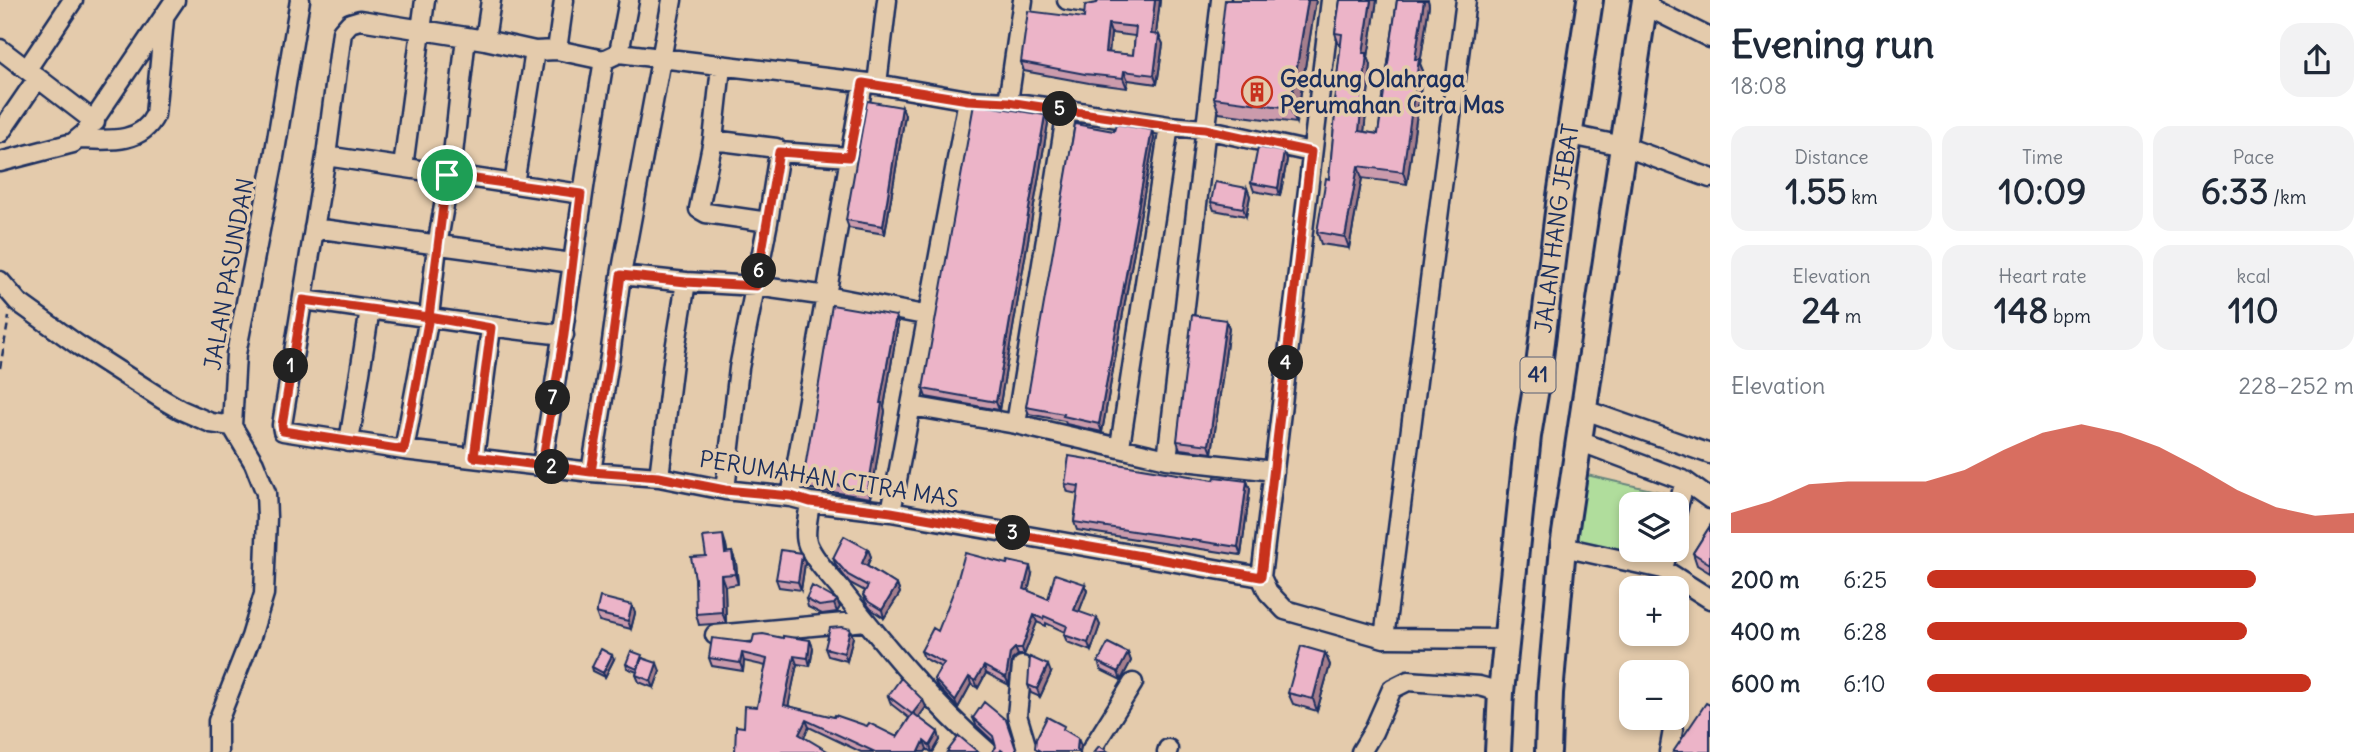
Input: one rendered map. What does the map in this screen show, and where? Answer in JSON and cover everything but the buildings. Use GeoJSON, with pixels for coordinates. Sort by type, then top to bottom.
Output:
{"type":"FeatureCollection","features":[{"type":"Feature","properties":{"kind":"highway","name":"JALAN HANG JEBAT"},"geometry":{"type":"LineString","coordinates":[[1498,752],[1501,692],[1528,436],[1560,196],[1590,0]]}},
{"type":"Feature","properties":{"kind":"highway"},"geometry":{"type":"LineString","coordinates":[[1548,752],[1550,693],[1563,547],[1644,2]]}},
{"type":"Feature","properties":{"kind":"street"},"geometry":{"type":"LineString","coordinates":[[0,133],[73,0]]}},
{"type":"Feature","properties":{"kind":"street"},"geometry":{"type":"LineString","coordinates":[[79,139],[95,122],[175,0]]}},
{"type":"Feature","properties":{"kind":"street","name":"JALAN PASUNDAN"},"geometry":{"type":"LineString","coordinates":[[232,426],[236,354],[273,163],[300,0]]}},
{"type":"Feature","properties":{"kind":"street"},"geometry":{"type":"LineString","coordinates":[[402,167],[425,0]]}},
{"type":"Feature","properties":{"kind":"street"},"geometry":{"type":"LineString","coordinates":[[485,40],[491,0]]}},
{"type":"Feature","properties":{"kind":"street"},"geometry":{"type":"LineString","coordinates":[[557,50],[564,0]]}},
{"type":"Feature","properties":{"kind":"street"},"geometry":{"type":"LineString","coordinates":[[542,465],[564,335],[581,194],[611,56],[629,0]]}},
{"type":"Feature","properties":{"kind":"street"},"geometry":{"type":"LineString","coordinates":[[591,472],[621,275],[672,0]]}},
{"type":"Feature","properties":{"kind":"street"},"geometry":{"type":"LineString","coordinates":[[791,496],[849,157],[870,84],[887,0]]}},
{"type":"Feature","properties":{"kind":"street"},"geometry":{"type":"LineString","coordinates":[[1008,102],[1023,0]]}},
{"type":"Feature","properties":{"kind":"street"},"geometry":{"type":"LineString","coordinates":[[1068,0],[1093,4],[1097,0]]}},
{"type":"Feature","properties":{"kind":"street"},"geometry":{"type":"LineString","coordinates":[[1167,458],[1221,0]]}},
{"type":"Feature","properties":{"kind":"street"},"geometry":{"type":"LineString","coordinates":[[1331,0],[1261,577],[1268,592],[1286,610],[1384,638],[1507,639]]}},
{"type":"Feature","properties":{"kind":"street"},"geometry":{"type":"LineString","coordinates":[[1384,638],[1466,0]]}},
{"type":"Feature","properties":{"kind":"street"},"geometry":{"type":"LineString","coordinates":[[1644,2],[1710,38]]}},
{"type":"Feature","properties":{"kind":"street"},"geometry":{"type":"LineString","coordinates":[[0,162],[79,139],[123,140],[144,130],[155,115],[165,15]]}},
{"type":"Feature","properties":{"kind":"street"},"geometry":{"type":"LineString","coordinates":[[564,335],[491,328],[303,300],[342,32],[350,23],[360,20],[485,40],[535,51],[557,50],[663,59],[870,84],[968,100],[1008,102],[1205,129],[1311,152]]}},
{"type":"Feature","properties":{"kind":"street"},"geometry":{"type":"LineString","coordinates":[[404,450],[429,317],[447,175],[453,154],[466,37]]}},
{"type":"Feature","properties":{"kind":"street"},"geometry":{"type":"LineString","coordinates":[[0,50],[95,122]]}},
{"type":"Feature","properties":{"kind":"street"},"geometry":{"type":"LineString","coordinates":[[514,184],[535,51]]}},
{"type":"Feature","properties":{"kind":"street"},"geometry":{"type":"LineString","coordinates":[[721,67],[713,140],[699,209],[706,213],[768,222]]}},
{"type":"Feature","properties":{"kind":"street"},"geometry":{"type":"LineString","coordinates":[[891,512],[968,100]]}},
{"type":"Feature","properties":{"kind":"street"},"geometry":{"type":"LineString","coordinates":[[1016,424],[1067,110]]}},
{"type":"Feature","properties":{"kind":"street"},"geometry":{"type":"LineString","coordinates":[[1120,446],[1169,126]]}},
{"type":"Feature","properties":{"kind":"street"},"geometry":{"type":"LineString","coordinates":[[1571,135],[1623,146],[1710,178]]}},
{"type":"Feature","properties":{"kind":"street"},"geometry":{"type":"LineString","coordinates":[[713,140],[776,148],[779,152],[849,157]]}},
{"type":"Feature","properties":{"kind":"street"},"geometry":{"type":"LineString","coordinates":[[725,490],[739,368],[779,152]]}},
{"type":"Feature","properties":{"kind":"street"},"geometry":{"type":"LineString","coordinates":[[326,156],[581,194]]}},
{"type":"Feature","properties":{"kind":"street"},"geometry":{"type":"LineString","coordinates":[[314,228],[572,263]]}},
{"type":"Feature","properties":{"kind":"street"},"geometry":{"type":"LineString","coordinates":[[621,275],[756,286],[827,296],[929,316]]}},
{"type":"Feature","properties":{"kind":"street"},"geometry":{"type":"LineString","coordinates":[[0,281],[18,302],[78,345],[181,411],[211,423],[232,426],[254,463],[266,493],[264,594],[251,637],[218,721],[218,752]]}},
{"type":"Feature","properties":{"kind":"street"},"geometry":{"type":"LineString","coordinates":[[659,477],[686,282]]}},
{"type":"Feature","properties":{"kind":"street","name":"PERUMAHAN CITRA MAS"},"geometry":{"type":"LineString","coordinates":[[303,300],[283,431],[404,450],[591,472],[659,477],[725,490],[791,496],[810,502],[891,512],[1261,577]]}},
{"type":"Feature","properties":{"kind":"street"},"geometry":{"type":"LineString","coordinates":[[349,442],[370,309]]}},
{"type":"Feature","properties":{"kind":"street"},"geometry":{"type":"LineString","coordinates":[[474,457],[491,328]]}},
{"type":"Feature","properties":{"kind":"street"},"geometry":{"type":"LineString","coordinates":[[911,406],[1016,424],[1167,458],[1274,471]]}},
{"type":"Feature","properties":{"kind":"street"},"geometry":{"type":"LineString","coordinates":[[1585,410],[1710,454]]}},
{"type":"Feature","properties":{"kind":"street"},"geometry":{"type":"LineString","coordinates":[[1579,441],[1685,481],[1710,499]]}},
{"type":"Feature","properties":{"kind":"street"},"geometry":{"type":"LineString","coordinates":[[1682,492],[1685,481]]}},
{"type":"Feature","properties":{"kind":"street"},"geometry":{"type":"LineString","coordinates":[[810,502],[806,538],[808,545],[866,621],[960,728],[988,752]]}},
{"type":"Feature","properties":{"kind":"street"},"geometry":{"type":"LineString","coordinates":[[1563,547],[1663,569],[1710,599]]}},
{"type":"Feature","properties":{"kind":"street"},"geometry":{"type":"LineString","coordinates":[[1663,569],[1665,562]]}},
{"type":"Feature","properties":{"kind":"street"},"geometry":{"type":"LineString","coordinates":[[715,635],[866,621]]}},
{"type":"Feature","properties":{"kind":"street"},"geometry":{"type":"LineString","coordinates":[[1022,666],[1017,715],[1028,752]]}},
{"type":"Feature","properties":{"kind":"street"},"geometry":{"type":"LineString","coordinates":[[1360,752],[1373,732],[1392,689],[1400,683],[1408,681],[1479,686],[1501,692]]}},
{"type":"Feature","properties":{"kind":"street"},"geometry":{"type":"LineString","coordinates":[[1090,752],[1133,683]]}},
{"type":"Feature","properties":{"kind":"street"},"geometry":{"type":"LineString","coordinates":[[1669,752],[1673,730]]}},
{"type":"Feature","properties":{"kind":"path"},"geometry":{"type":"LineString","coordinates":[[0,368],[7,321],[18,302]]}},
{"type":"Feature","properties":{"kind":"green space"},"geometry":{"type":"Polygon","coordinates":[[[1587,475],[1660,492],[1619,492],[1619,551],[1572,541],[1587,475]]]}},
{"type":"Feature","properties":{"kind":"place","name":"Gedung Olahraga Perumahan Citra Mas"},"geometry":{"type":"Point","coordinates":[1257,92]}},
{"type":"Feature","properties":{"kind":"route"},"geometry":{"type":"LineString","coordinates":[[447,175],[429,317],[404,450],[283,431],[303,300],[429,317],[491,328],[474,457],[591,472],[659,477],[725,490],[791,496],[810,502],[891,512],[1261,577],[1311,152],[1205,129],[1008,102],[968,100],[863,83],[849,157],[779,152],[756,286],[621,275],[591,472],[542,465],[564,335],[581,194],[447,175]]}}]}
